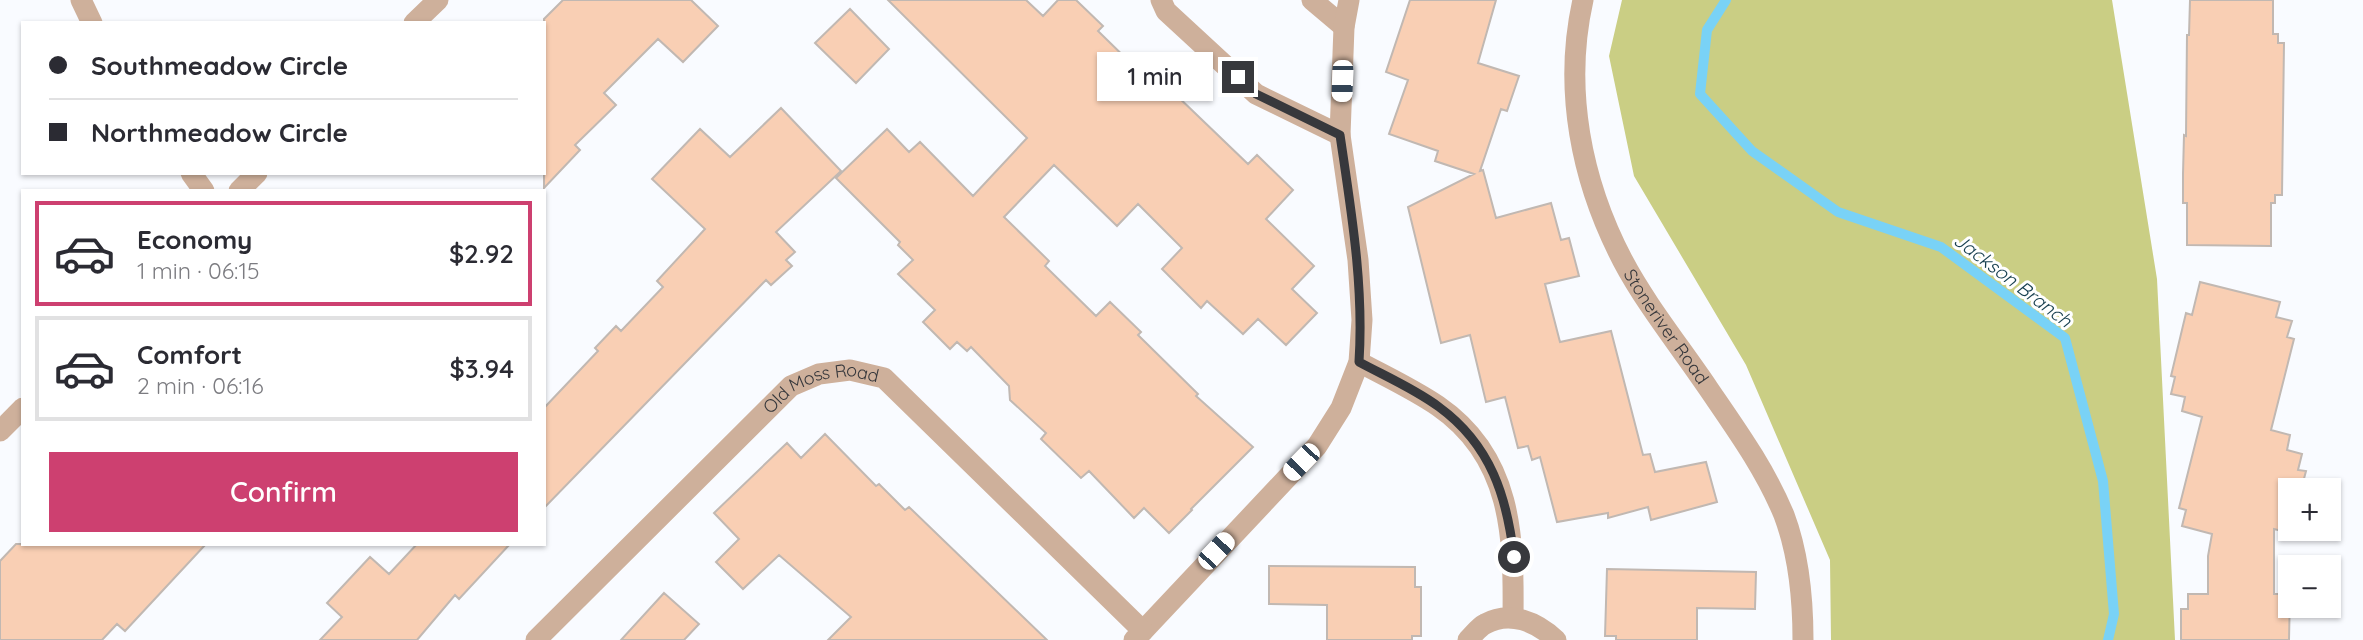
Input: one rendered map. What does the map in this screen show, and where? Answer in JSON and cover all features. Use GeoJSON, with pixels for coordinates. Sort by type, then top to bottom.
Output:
{"type":"FeatureCollection","features":[{"type":"Feature","properties":{"kind":"street"},"geometry":{"type":"LineString","coordinates":[[81,0],[91,21]]}},
{"type":"Feature","properties":{"kind":"street"},"geometry":{"type":"LineString","coordinates":[[416,21],[438,0]]}},
{"type":"Feature","properties":{"kind":"street"},"geometry":{"type":"LineString","coordinates":[[1161,0],[1166,11],[1256,94],[1340,135]]}},
{"type":"Feature","properties":{"kind":"street"},"geometry":{"type":"LineString","coordinates":[[1312,0],[1344,27]]}},
{"type":"Feature","properties":{"kind":"street","name":"Old Moss Road"},"geometry":{"type":"LineString","coordinates":[[536,640],[792,386],[819,374],[850,370],[884,378],[1138,635],[1317,446],[1341,408],[1359,362],[1362,320],[1357,260],[1340,135],[1344,27],[1349,0]]}},
{"type":"Feature","properties":{"kind":"street","name":"Stoneriver Road"},"geometry":{"type":"LineString","coordinates":[[1583,0],[1578,20],[1574,76],[1580,142],[1597,204],[1623,262],[1745,441],[1784,516],[1797,560],[1803,640]]}},
{"type":"Feature","properties":{"kind":"street"},"geometry":{"type":"LineString","coordinates":[[241,189],[255,175]]}},
{"type":"Feature","properties":{"kind":"street"},"geometry":{"type":"LineString","coordinates":[[1359,362],[1439,407],[1475,440],[1499,483],[1510,522],[1514,557],[1513,617]]}},
{"type":"Feature","properties":{"kind":"street"},"geometry":{"type":"LineString","coordinates":[[0,431],[21,410]]}},
{"type":"Feature","properties":{"kind":"street"},"geometry":{"type":"LineString","coordinates":[[1468,640],[1484,624],[1513,617],[1543,627],[1556,640]]}},
{"type":"Feature","properties":{"kind":"green space"},"geometry":{"type":"Polygon","coordinates":[[[1622,0],[2112,0],[2157,279],[2175,640],[1831,640],[1830,560],[1746,365],[1634,176],[1609,56],[1622,0]]]}},
{"type":"Feature","properties":{"kind":"building"},"geometry":{"type":"Polygon","coordinates":[[[563,0],[691,0],[718,26],[683,62],[658,39],[604,93],[616,105],[575,145],[580,150],[544,188],[544,19],[563,0]]]}},
{"type":"Feature","properties":{"kind":"building"},"geometry":{"type":"Polygon","coordinates":[[[888,0],[1026,0],[1043,16],[1058,0],[1076,0],[1103,26],[1098,31],[1143,75],[1149,69],[1248,164],[1257,155],[1293,190],[1266,219],[1314,266],[1292,289],[1317,313],[1286,345],[1258,319],[1243,334],[1207,301],[1201,308],[1162,269],[1182,248],[1138,204],[1117,226],[1054,165],[1004,217],[1049,261],[1045,266],[1096,316],[1110,302],[1141,332],[1138,335],[1198,394],[1196,396],[1253,447],[1169,533],[1144,508],[1134,518],[1089,471],[1081,478],[1041,439],[1046,433],[1010,400],[1009,386],[971,347],[967,351],[957,342],[950,349],[923,322],[935,310],[898,274],[913,260],[898,245],[900,242],[836,178],[887,129],[909,152],[920,142],[973,196],[1027,138],[888,0]]]}},
{"type":"Feature","properties":{"kind":"building"},"geometry":{"type":"Polygon","coordinates":[[[1410,0],[1496,0],[1478,63],[1519,76],[1507,111],[1501,109],[1480,171],[1483,170],[1496,218],[1551,203],[1561,240],[1569,238],[1579,276],[1545,284],[1560,342],[1611,331],[1643,455],[1650,454],[1655,472],[1706,462],[1717,502],[1651,520],[1648,507],[1608,518],[1608,513],[1557,522],[1540,457],[1532,460],[1528,446],[1518,448],[1505,397],[1486,402],[1470,335],[1441,343],[1408,207],[1474,174],[1435,161],[1438,151],[1389,134],[1408,80],[1386,72],[1410,0]]]}},
{"type":"Feature","properties":{"kind":"building"},"geometry":{"type":"Polygon","coordinates":[[[2190,0],[2273,0],[2273,34],[2278,34],[2278,43],[2284,43],[2282,195],[2275,195],[2275,203],[2271,203],[2271,246],[2187,245],[2187,203],[2183,203],[2183,174],[2190,0]]]}},
{"type":"Feature","properties":{"kind":"building"},"geometry":{"type":"Polygon","coordinates":[[[850,9],[889,49],[856,83],[815,43],[850,9]]]}},
{"type":"Feature","properties":{"kind":"building"},"geometry":{"type":"Polygon","coordinates":[[[781,108],[841,171],[776,232],[795,252],[786,260],[792,266],[771,285],[766,280],[546,506],[546,406],[598,351],[595,348],[616,326],[621,331],[663,287],[657,281],[705,229],[652,179],[700,129],[730,157],[781,108]]]}},
{"type":"Feature","properties":{"kind":"building"},"geometry":{"type":"Polygon","coordinates":[[[2200,282],[2280,302],[2276,317],[2292,321],[2287,337],[2294,339],[2271,430],[2290,435],[2287,450],[2302,454],[2298,470],[2306,471],[2304,478],[2278,478],[2278,530],[2274,529],[2274,594],[2278,594],[2278,618],[2289,618],[2289,640],[2181,640],[2181,609],[2188,609],[2188,594],[2208,594],[2208,556],[2212,534],[2182,526],[2186,510],[2179,508],[2202,417],[2182,411],[2185,397],[2171,394],[2175,377],[2171,376],[2186,313],[2192,315],[2200,282]]]}},
{"type":"Feature","properties":{"kind":"building"},"geometry":{"type":"Polygon","coordinates":[[[825,434],[876,486],[879,484],[905,510],[909,507],[1047,640],[828,640],[851,617],[779,555],[743,589],[716,562],[739,539],[714,513],[787,443],[801,458],[825,434]]]}},
{"type":"Feature","properties":{"kind":"building"},"geometry":{"type":"Polygon","coordinates":[[[16,544],[204,546],[125,631],[117,624],[102,640],[0,640],[0,561],[16,544]]]}},
{"type":"Feature","properties":{"kind":"building"},"geometry":{"type":"Polygon","coordinates":[[[415,546],[508,546],[459,599],[455,595],[417,640],[320,640],[342,617],[327,603],[370,557],[389,574],[415,546]]]}},
{"type":"Feature","properties":{"kind":"building"},"geometry":{"type":"Polygon","coordinates":[[[1269,566],[1415,567],[1415,587],[1421,587],[1421,636],[1412,636],[1412,640],[1327,640],[1327,605],[1269,604],[1269,566]]]}},
{"type":"Feature","properties":{"kind":"building"},"geometry":{"type":"Polygon","coordinates":[[[1607,569],[1756,572],[1755,609],[1697,608],[1697,640],[1616,640],[1616,636],[1605,636],[1607,569]]]}},
{"type":"Feature","properties":{"kind":"building"},"geometry":{"type":"Polygon","coordinates":[[[664,593],[699,624],[684,640],[621,640],[664,593]]]}},
{"type":"Feature","properties":{"kind":"waterway","name":"Jackson Branch"},"geometry":{"type":"LineString","coordinates":[[1726,0],[1707,30],[1700,94],[1752,151],[1838,212],[1941,247],[2065,338],[2103,481],[2114,614],[2108,640]]}},
{"type":"Feature","properties":{"kind":"route"},"geometry":{"type":"LineString","coordinates":[[1238,77],[1256,94],[1340,135],[1357,260],[1362,320],[1359,362],[1439,407],[1475,440],[1499,483],[1510,522],[1514,557]]}}]}
